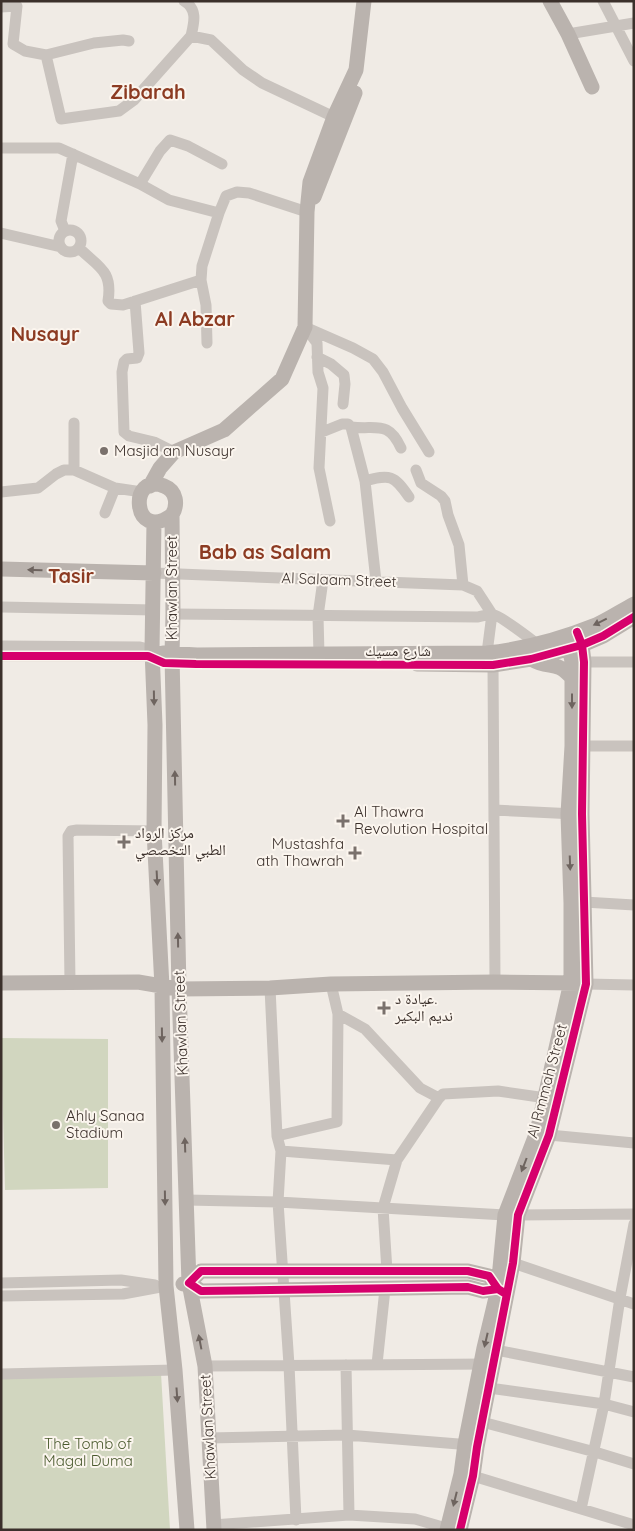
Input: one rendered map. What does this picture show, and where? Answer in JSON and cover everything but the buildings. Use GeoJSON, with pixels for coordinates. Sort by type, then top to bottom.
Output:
{"type":"FeatureCollection","features":[{"type":"Feature","properties":{"kind":"street"},"geometry":{"type":"LineString","coordinates":[[46,55],[61,119],[119,111],[134,100],[191,36],[194,20],[193,10],[184,1]]}},
{"type":"Feature","properties":{"kind":"street"},"geometry":{"type":"LineString","coordinates":[[1,492],[38,488],[64,470],[74,470],[115,488],[146,489],[157,484],[164,486],[174,494],[176,505],[172,515],[164,521],[154,522],[148,520],[139,510],[138,504],[146,489],[170,456],[224,430],[282,379],[305,327],[307,212],[310,182],[334,117],[356,70],[364,1]]}},
{"type":"Feature","properties":{"kind":"street"},"geometry":{"type":"LineString","coordinates":[[307,212],[320,186],[363,72],[372,1]]}},
{"type":"Feature","properties":{"kind":"street"},"geometry":{"type":"LineString","coordinates":[[550,1],[568,34],[592,87]]}},
{"type":"Feature","properties":{"kind":"street"},"geometry":{"type":"LineString","coordinates":[[603,1],[634,61]]}},
{"type":"Feature","properties":{"kind":"street"},"geometry":{"type":"LineString","coordinates":[[1,7],[19,3],[13,44],[25,51],[46,55],[94,43],[129,41]]}},
{"type":"Feature","properties":{"kind":"street"},"geometry":{"type":"LineString","coordinates":[[568,34],[634,23]]}},
{"type":"Feature","properties":{"kind":"street"},"geometry":{"type":"LineString","coordinates":[[191,36],[210,40],[243,70],[262,83],[334,117]]}},
{"type":"Feature","properties":{"kind":"street"},"geometry":{"type":"LineString","coordinates":[[140,184],[160,151],[170,140],[188,146],[222,164]]}},
{"type":"Feature","properties":{"kind":"street"},"geometry":{"type":"LineString","coordinates":[[1,148],[59,148],[140,184],[169,200],[219,213]]}},
{"type":"Feature","properties":{"kind":"street"},"geometry":{"type":"LineString","coordinates":[[65,231],[61,221],[73,154]]}},
{"type":"Feature","properties":{"kind":"street"},"geometry":{"type":"LineString","coordinates":[[207,343],[206,305],[201,280],[202,266],[226,196],[237,192],[249,193],[307,212]]}},
{"type":"Feature","properties":{"kind":"street"},"geometry":{"type":"LineString","coordinates":[[1,233],[72,252],[79,248],[81,241],[79,234],[72,230],[65,231],[60,236],[62,248]]}},
{"type":"Feature","properties":{"kind":"street"},"geometry":{"type":"LineString","coordinates":[[79,248],[98,263],[107,274],[110,290],[108,301],[111,304],[123,305],[201,280]]}},
{"type":"Feature","properties":{"kind":"street"},"geometry":{"type":"LineString","coordinates":[[135,301],[139,353],[137,358],[128,359],[124,362],[122,372],[124,432],[129,436],[154,442],[170,456],[170,490]]}},
{"type":"Feature","properties":{"kind":"street"},"geometry":{"type":"LineString","coordinates":[[305,327],[317,343],[318,372],[323,388],[319,468],[330,521]]}},
{"type":"Feature","properties":{"kind":"street"},"geometry":{"type":"LineString","coordinates":[[305,327],[373,359],[383,372],[429,452]]}},
{"type":"Feature","properties":{"kind":"street"},"geometry":{"type":"LineString","coordinates":[[317,357],[331,364],[344,375],[343,404]]}},
{"type":"Feature","properties":{"kind":"street"},"geometry":{"type":"LineString","coordinates":[[74,422],[74,470]]}},
{"type":"Feature","properties":{"kind":"street"},"geometry":{"type":"LineString","coordinates":[[322,432],[342,424],[348,424],[351,427],[385,428],[395,434],[401,448]]}},
{"type":"Feature","properties":{"kind":"street"},"geometry":{"type":"LineString","coordinates":[[351,427],[365,481],[376,581]]}},
{"type":"Feature","properties":{"kind":"street"},"geometry":{"type":"LineString","coordinates":[[416,470],[421,483],[445,501],[459,545],[463,585],[477,591],[492,614],[490,659],[494,810],[495,982]]}},
{"type":"Feature","properties":{"kind":"street"},"geometry":{"type":"LineString","coordinates":[[365,481],[388,476],[398,481],[409,497]]}},
{"type":"Feature","properties":{"kind":"street"},"geometry":{"type":"LineString","coordinates":[[104,513],[115,488]]}},
{"type":"Feature","properties":{"kind":"street","name":"Khawlan Street"},"geometry":{"type":"LineString","coordinates":[[172,515],[172,659],[179,989],[189,1283],[205,1366],[213,1527]]}},
{"type":"Feature","properties":{"kind":"street","name":"Khawlan Street"},"geometry":{"type":"LineString","coordinates":[[154,522],[154,831],[162,987],[166,1286],[175,1370],[187,1530]]}},
{"type":"Feature","properties":{"kind":"street"},"geometry":{"type":"LineString","coordinates":[[154,540],[158,535],[164,533],[169,535],[172,540]]}},
{"type":"Feature","properties":{"kind":"street"},"geometry":{"type":"LineString","coordinates":[[1,569],[154,573]]}},
{"type":"Feature","properties":{"kind":"street","name":"Al Salaam Street"},"geometry":{"type":"LineString","coordinates":[[154,573],[463,585]]}},
{"type":"Feature","properties":{"kind":"street"},"geometry":{"type":"LineString","coordinates":[[319,655],[318,616],[323,580]]}},
{"type":"Feature","properties":{"kind":"street","name":"شارع مسيك"},"geometry":{"type":"LineString","coordinates":[[153,654],[172,659],[531,659],[573,640],[634,604]]}},
{"type":"Feature","properties":{"kind":"street"},"geometry":{"type":"LineString","coordinates":[[1,607],[154,610]]}},
{"type":"Feature","properties":{"kind":"street"},"geometry":{"type":"LineString","coordinates":[[173,614],[477,617],[492,614],[499,616],[538,644]]}},
{"type":"Feature","properties":{"kind":"street","name":"شارع مسيك"},"geometry":{"type":"LineString","coordinates":[[172,659],[319,655],[490,659],[538,644],[603,636],[634,617]]}},
{"type":"Feature","properties":{"kind":"street","name":"Al Rmmah Street"},"geometry":{"type":"LineString","coordinates":[[452,1529],[473,1476],[471,1445],[490,1359],[502,1291],[512,1215],[579,983],[571,903],[575,814],[583,746],[584,662],[573,640]]}},
{"type":"Feature","properties":{"kind":"street","name":"Al Rmmah Street"},"geometry":{"type":"LineString","coordinates":[[502,1291],[513,1263],[512,1215],[549,1135],[579,983],[584,902],[575,814],[572,746],[573,640]]}},
{"type":"Feature","properties":{"kind":"street"},"geometry":{"type":"LineString","coordinates":[[1,646],[140,647],[153,654]]}},
{"type":"Feature","properties":{"kind":"street"},"geometry":{"type":"LineString","coordinates":[[1,656],[148,656],[153,654]]}},
{"type":"Feature","properties":{"kind":"street"},"geometry":{"type":"LineString","coordinates":[[531,659],[539,664],[558,666],[565,670],[572,678]]}},
{"type":"Feature","properties":{"kind":"street"},"geometry":{"type":"LineString","coordinates":[[584,662],[634,662]]}},
{"type":"Feature","properties":{"kind":"street"},"geometry":{"type":"LineString","coordinates":[[155,725],[174,724]]}},
{"type":"Feature","properties":{"kind":"street"},"geometry":{"type":"LineString","coordinates":[[583,746],[634,746]]}},
{"type":"Feature","properties":{"kind":"street"},"geometry":{"type":"LineString","coordinates":[[494,810],[575,814]]}},
{"type":"Feature","properties":{"kind":"street"},"geometry":{"type":"LineString","coordinates":[[70,983],[68,836],[71,831],[77,830],[154,831]]}},
{"type":"Feature","properties":{"kind":"street"},"geometry":{"type":"LineString","coordinates":[[584,902],[634,904]]}},
{"type":"Feature","properties":{"kind":"street"},"geometry":{"type":"LineString","coordinates":[[1,983],[138,982],[179,989],[270,988],[331,984],[495,982],[634,985]]}},
{"type":"Feature","properties":{"kind":"street"},"geometry":{"type":"LineString","coordinates":[[277,1136],[337,1122],[338,1014],[331,984]]}},
{"type":"Feature","properties":{"kind":"street"},"geometry":{"type":"LineString","coordinates":[[1,992],[138,992],[162,987]]}},
{"type":"Feature","properties":{"kind":"street"},"geometry":{"type":"LineString","coordinates":[[270,988],[277,1136],[281,1151],[278,1202],[289,1365],[296,1520]]}},
{"type":"Feature","properties":{"kind":"street"},"geometry":{"type":"LineString","coordinates":[[338,1014],[365,1028],[420,1088],[439,1098]]}},
{"type":"Feature","properties":{"kind":"street"},"geometry":{"type":"LineString","coordinates":[[387,1271],[383,1208],[397,1160],[439,1098],[443,1094],[498,1091],[546,1098]]}},
{"type":"Feature","properties":{"kind":"street"},"geometry":{"type":"LineString","coordinates":[[549,1135],[634,1143]]}},
{"type":"Feature","properties":{"kind":"street"},"geometry":{"type":"LineString","coordinates":[[281,1151],[397,1160]]}},
{"type":"Feature","properties":{"kind":"street"},"geometry":{"type":"LineString","coordinates":[[187,1200],[278,1202],[512,1215],[634,1214]]}},
{"type":"Feature","properties":{"kind":"street"},"geometry":{"type":"LineString","coordinates":[[581,1509],[604,1404],[620,1298],[634,1224]]}},
{"type":"Feature","properties":{"kind":"street"},"geometry":{"type":"LineString","coordinates":[[513,1263],[634,1304]]}},
{"type":"Feature","properties":{"kind":"street"},"geometry":{"type":"LineString","coordinates":[[1,1296],[123,1294],[189,1283],[201,1271],[468,1271],[489,1276],[502,1291]]}},
{"type":"Feature","properties":{"kind":"street"},"geometry":{"type":"LineString","coordinates":[[1,1283],[121,1280],[166,1286]]}},
{"type":"Feature","properties":{"kind":"street"},"geometry":{"type":"LineString","coordinates":[[189,1283],[201,1291],[284,1289],[385,1290],[468,1287],[483,1291],[502,1291]]}},
{"type":"Feature","properties":{"kind":"street"},"geometry":{"type":"LineString","coordinates":[[377,1364],[385,1290]]}},
{"type":"Feature","properties":{"kind":"street"},"geometry":{"type":"LineString","coordinates":[[205,1366],[346,1365],[490,1359],[610,1371],[634,1377]]}},
{"type":"Feature","properties":{"kind":"street","name":"Al Rmmah Street"},"geometry":{"type":"LineString","coordinates":[[452,1529],[461,1474],[471,1445],[482,1422],[489,1388],[490,1359]]}},
{"type":"Feature","properties":{"kind":"street"},"geometry":{"type":"LineString","coordinates":[[346,1365],[349,1515]]}},
{"type":"Feature","properties":{"kind":"street"},"geometry":{"type":"LineString","coordinates":[[1,1374],[175,1370]]}},
{"type":"Feature","properties":{"kind":"street"},"geometry":{"type":"LineString","coordinates":[[489,1388],[604,1404],[634,1412]]}},
{"type":"Feature","properties":{"kind":"street"},"geometry":{"type":"LineString","coordinates":[[482,1422],[634,1464]]}},
{"type":"Feature","properties":{"kind":"street"},"geometry":{"type":"LineString","coordinates":[[209,1438],[347,1435],[471,1445]]}},
{"type":"Feature","properties":{"kind":"street"},"geometry":{"type":"LineString","coordinates":[[473,1476],[634,1525]]}},
{"type":"Feature","properties":{"kind":"street"},"geometry":{"type":"LineString","coordinates":[[213,1527],[349,1515],[415,1518],[452,1529]]}},
{"type":"Feature","properties":{"kind":"green space","name":"Ahly Sanaa Stadium"},"geometry":{"type":"Polygon","coordinates":[[[1,1038],[108,1039],[108,1188],[5,1190],[1,1038]]]}},
{"type":"Feature","properties":{"kind":"green space","name":"The Tomb of Magal Duma"},"geometry":{"type":"Polygon","coordinates":[[[161,1373],[170,1530],[1,1530],[1,1377],[161,1373]]]}},
{"type":"Feature","properties":{"kind":"cycle path"},"geometry":{"type":"LineString","coordinates":[[1,656],[148,656],[164,663],[196,664],[493,665],[531,659],[582,645],[603,636],[634,617]]}},
{"type":"Feature","properties":{"kind":"cycle path"},"geometry":{"type":"LineString","coordinates":[[460,1530],[473,1476],[513,1263],[518,1215],[549,1135],[586,984],[582,814],[584,662],[582,645],[577,632]]}},
{"type":"Feature","properties":{"kind":"cycle path"},"geometry":{"type":"LineString","coordinates":[[498,1289],[483,1291],[468,1287],[201,1291],[189,1283],[201,1271],[468,1271],[489,1276],[498,1289],[506,1294]]}},
{"type":"Feature","properties":{"kind":"place","name":"Masjid an Nusayr"},"geometry":{"type":"Point","coordinates":[104,451]}},
{"type":"Feature","properties":{"kind":"place","name":"Al Thawra Revolution Hospital"},"geometry":{"type":"Point","coordinates":[343,821]}},
{"type":"Feature","properties":{"kind":"place","name":"مركز الرواد الطبي التخصصي"},"geometry":{"type":"Point","coordinates":[124,842]}},
{"type":"Feature","properties":{"kind":"place","name":"Mustashfa ath Thawrah"},"geometry":{"type":"Point","coordinates":[355,853]}},
{"type":"Feature","properties":{"kind":"place","name":"عيادة د. نديم البكير"},"geometry":{"type":"Point","coordinates":[384,1008]}},
{"type":"Feature","properties":{"kind":"place","name":"Ahly Sanaa Stadium"},"geometry":{"type":"Point","coordinates":[56,1125]}},
{"type":"Feature","properties":{"kind":"district","name":"Zibarah"},"geometry":{"type":"Point","coordinates":[148,92]}},
{"type":"Feature","properties":{"kind":"district","name":"Al Abzar"},"geometry":{"type":"Point","coordinates":[195,319]}},
{"type":"Feature","properties":{"kind":"district","name":"Nusayr"},"geometry":{"type":"Point","coordinates":[45,334]}},
{"type":"Feature","properties":{"kind":"district","name":"Bab as Salam"},"geometry":{"type":"Point","coordinates":[265,552]}},
{"type":"Feature","properties":{"kind":"district","name":"Tasir"},"geometry":{"type":"Point","coordinates":[71,576]}}]}
